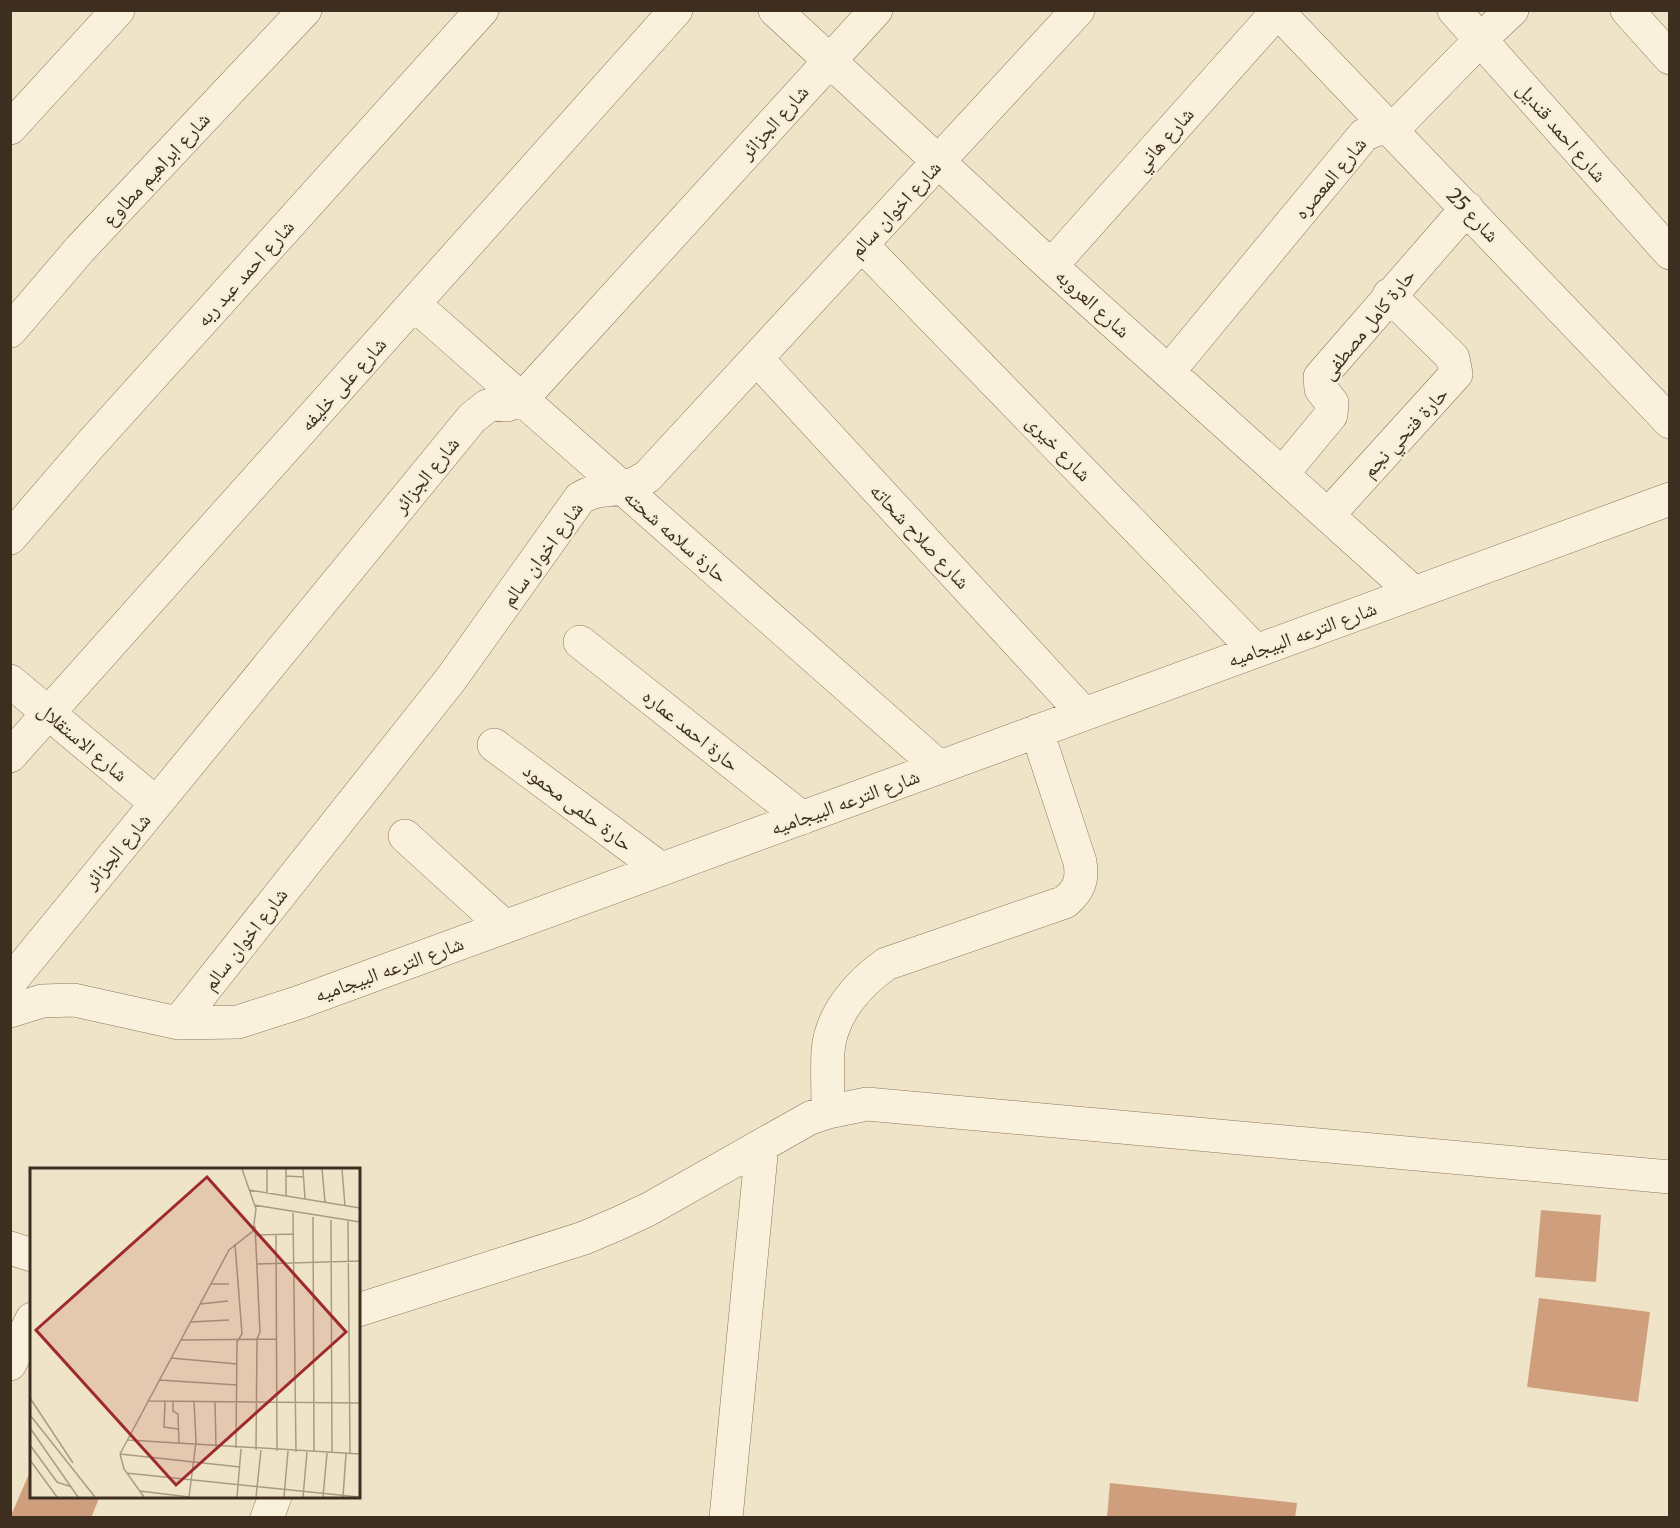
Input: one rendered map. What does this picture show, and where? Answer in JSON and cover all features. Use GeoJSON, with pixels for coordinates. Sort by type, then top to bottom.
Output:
{"type":"FeatureCollection","features":[{"type":"Feature","properties":{"kind":"street"},"geometry":{"type":"LineString","coordinates":[[10,128],[118,10]]}},
{"type":"Feature","properties":{"kind":"street","name":"شارع ابراهيم مطاوع"},"geometry":{"type":"LineString","coordinates":[[10,331],[80,249],[305,10]]}},
{"type":"Feature","properties":{"kind":"street","name":"شارع احمد عبد ربه"},"geometry":{"type":"LineString","coordinates":[[10,538],[91,444],[482,10]]}},
{"type":"Feature","properties":{"kind":"street","name":"شارع على خليفه"},"geometry":{"type":"LineString","coordinates":[[10,756],[676,10]]}},
{"type":"Feature","properties":{"kind":"street","name":"شارع العروبه"},"geometry":{"type":"LineString","coordinates":[[775,10],[1051,266],[1329,514],[1414,593]]}},
{"type":"Feature","properties":{"kind":"street","name":"شارع الجزائر"},"geometry":{"type":"LineString","coordinates":[[14,970],[156,803],[472,418],[487,406],[507,405],[521,399],[876,10]]}},
{"type":"Feature","properties":{"kind":"street","name":"شارع اخوان سالم"},"geometry":{"type":"LineString","coordinates":[[178,1023],[451,679],[580,498],[600,489],[630,486],[647,477],[1078,10]]}},
{"type":"Feature","properties":{"kind":"street","name":"شارع احمد قنديل"},"geometry":{"type":"LineString","coordinates":[[1454,10],[1670,253]]}},
{"type":"Feature","properties":{"kind":"street","name":"شارع المعصره"},"geometry":{"type":"LineString","coordinates":[[1169,371],[1359,141],[1372,130],[1400,122],[1512,10]]}},
{"type":"Feature","properties":{"kind":"street"},"geometry":{"type":"LineString","coordinates":[[1627,10],[1670,58]]}},
{"type":"Feature","properties":{"kind":"street","name":"شارع 25"},"geometry":{"type":"LineString","coordinates":[[1276,11],[1670,422]]}},
{"type":"Feature","properties":{"kind":"street","name":"شارع هاني"},"geometry":{"type":"LineString","coordinates":[[1051,266],[1276,11]]}},
{"type":"Feature","properties":{"kind":"street","name":"حارة كامل مصطفى"},"geometry":{"type":"LineString","coordinates":[[1283,473],[1331,415],[1332,404],[1321,389],[1320,377],[1467,208]]}},
{"type":"Feature","properties":{"kind":"street","name":"شارع خيرى"},"geometry":{"type":"LineString","coordinates":[[862,245],[1256,651]]}},
{"type":"Feature","properties":{"kind":"street","name":"حارة فتحي نجم"},"geometry":{"type":"LineString","coordinates":[[1329,514],[1456,374],[1453,358],[1389,295]]}},
{"type":"Feature","properties":{"kind":"street","name":"حارة سلامه شحته"},"geometry":{"type":"LineString","coordinates":[[414,304],[939,767]]}},
{"type":"Feature","properties":{"kind":"street","name":"شارع صلاح شحاته"},"geometry":{"type":"LineString","coordinates":[[757,358],[1084,714]]}},
{"type":"Feature","properties":{"kind":"street","name":"شارع الترعه البيجاميه"},"geometry":{"type":"LineString","coordinates":[[10,1011],[42,1001],[74,1000],[178,1023],[238,1022],[300,1002],[1670,499]]}},
{"type":"Feature","properties":{"kind":"street","name":"حارة احمد عماره"},"geometry":{"type":"LineString","coordinates":[[580,642],[802,818]]}},
{"type":"Feature","properties":{"kind":"street","name":"شارع الاستقلال"},"geometry":{"type":"LineString","coordinates":[[10,681],[156,803]]}},
{"type":"Feature","properties":{"kind":"street"},"geometry":{"type":"LineString","coordinates":[[828,1112],[828,1049],[833,1032],[848,1001],[872,974],[886,964],[1065,903],[1079,886],[1082,874],[1080,862],[1037,731]]}},
{"type":"Feature","properties":{"kind":"street","name":"حارة حلمى محمود"},"geometry":{"type":"LineString","coordinates":[[494,745],[661,869]]}},
{"type":"Feature","properties":{"kind":"street"},"geometry":{"type":"LineString","coordinates":[[405,836],[505,927]]}},
{"type":"Feature","properties":{"kind":"street"},"geometry":{"type":"LineString","coordinates":[[360,1309],[584,1238],[649,1209],[810,1118],[867,1104],[1670,1178]]}},
{"type":"Feature","properties":{"kind":"street"},"geometry":{"type":"LineString","coordinates":[[726,1518],[762,1144]]}},
{"type":"Feature","properties":{"kind":"street"},"geometry":{"type":"LineString","coordinates":[[10,1248],[30,1254]]}},
{"type":"Feature","properties":{"kind":"street"},"geometry":{"type":"LineString","coordinates":[[10,1364],[30,1323]]}},
{"type":"Feature","properties":{"kind":"street"},"geometry":{"type":"LineString","coordinates":[[267,1518],[275,1498]]}},
{"type":"Feature","properties":{"kind":"building"},"geometry":{"type":"Polygon","coordinates":[[[1541,1210],[1601,1215],[1596,1282],[1535,1277],[1541,1210]]]}},
{"type":"Feature","properties":{"kind":"building"},"geometry":{"type":"Polygon","coordinates":[[[1539,1298],[1650,1312],[1638,1402],[1527,1387],[1539,1298]]]}},
{"type":"Feature","properties":{"kind":"building"},"geometry":{"type":"Polygon","coordinates":[[[30,1472],[30,1498],[99,1498],[91,1518],[10,1518],[30,1472]]]}},
{"type":"Feature","properties":{"kind":"building"},"geometry":{"type":"Polygon","coordinates":[[[1110,1483],[1297,1503],[1295,1518],[1107,1518],[1110,1483]]]}}]}
